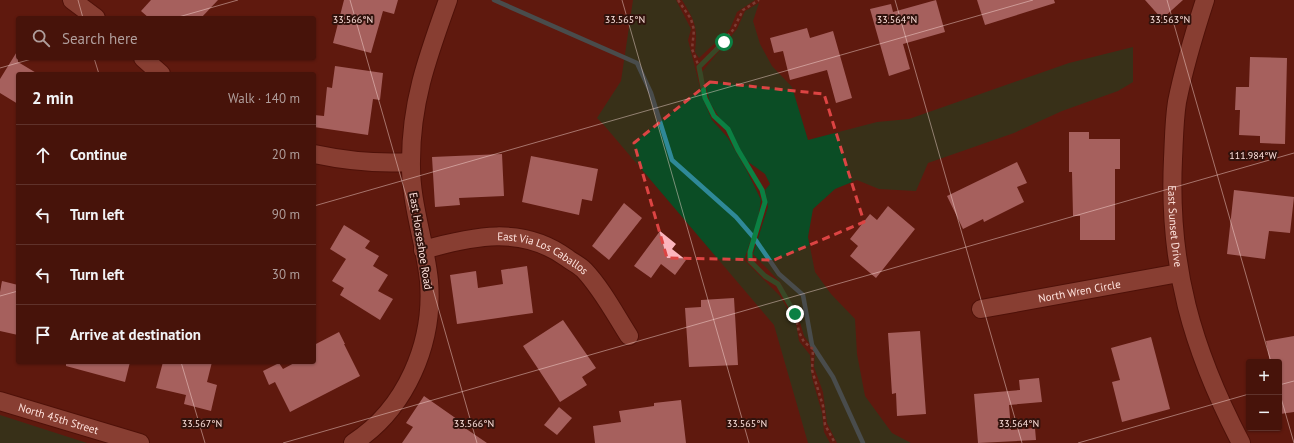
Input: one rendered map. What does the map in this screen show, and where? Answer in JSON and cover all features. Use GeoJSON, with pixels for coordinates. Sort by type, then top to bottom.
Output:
{"type":"FeatureCollection","features":[{"type":"Feature","properties":{"kind":"street"},"geometry":{"type":"LineString","coordinates":[[72,0],[93,10]]}},
{"type":"Feature","properties":{"kind":"street","name":"East Horseshoe Road"},"geometry":{"type":"LineString","coordinates":[[364,440],[402,393],[421,353],[429,313],[429,281],[414,210],[410,162],[413,115],[418,91],[425,64],[448,0]]}},
{"type":"Feature","properties":{"kind":"street","name":"East Sunset Drive"},"geometry":{"type":"LineString","coordinates":[[1205,0],[1189,48],[1177,103],[1174,130],[1172,182],[1174,238],[1184,302],[1204,364],[1226,414],[1241,443]]}},
{"type":"Feature","properties":{"kind":"street"},"geometry":{"type":"LineString","coordinates":[[144,60],[159,72]]}},
{"type":"Feature","properties":{"kind":"street"},"geometry":{"type":"LineString","coordinates":[[316,154],[347,161],[383,164],[410,162]]}},
{"type":"Feature","properties":{"kind":"street","name":"East Via Los Caballos"},"geometry":{"type":"LineString","coordinates":[[423,250],[458,240],[481,237],[519,238],[540,242],[560,253],[583,270],[600,290],[629,336]]}},
{"type":"Feature","properties":{"kind":"street","name":"North Wren Circle"},"geometry":{"type":"LineString","coordinates":[[981,309],[1179,273]]}},
{"type":"Feature","properties":{"kind":"street","name":"North 45th Street"},"geometry":{"type":"LineString","coordinates":[[0,401],[140,443]]}},
{"type":"Feature","properties":{"kind":"path"},"geometry":{"type":"LineString","coordinates":[[678,0],[691,18],[694,30],[692,49],[699,67],[705,98],[714,116],[728,129],[738,150],[762,190],[765,202],[750,252],[750,261],[765,276],[778,284],[795,314],[799,332],[804,342],[813,350],[812,370],[823,406],[825,425],[835,443]]}},
{"type":"Feature","properties":{"kind":"path"},"geometry":{"type":"LineString","coordinates":[[699,67],[733,30],[743,10],[759,0]]}},
{"type":"Feature","properties":{"kind":"highlighted area"},"geometry":{"type":"Polygon","coordinates":[[[710,82],[824,94],[864,222],[774,260],[667,258],[634,143],[710,82]]]}},
{"type":"Feature","properties":{"kind":"green space"},"geometry":{"type":"Polygon","coordinates":[[[633,0],[676,0],[691,29],[688,40],[703,99],[712,120],[728,138],[746,169],[761,200],[758,219],[744,260],[780,296],[796,323],[799,341],[810,355],[812,378],[822,413],[824,432],[830,443],[808,443],[774,325],[597,118],[621,81],[633,0]]]}},
{"type":"Feature","properties":{"kind":"green space"},"geometry":{"type":"Polygon","coordinates":[[[682,0],[755,0],[737,12],[730,29],[699,58],[695,52],[696,30],[693,19],[682,0]]]}},
{"type":"Feature","properties":{"kind":"green space"},"geometry":{"type":"Polygon","coordinates":[[[759,3],[753,21],[760,44],[772,66],[792,87],[808,140],[877,122],[909,119],[1069,63],[1133,47],[1133,82],[1118,91],[1062,111],[1014,133],[928,163],[916,191],[879,189],[857,180],[835,189],[813,209],[808,237],[815,272],[831,294],[855,319],[857,354],[865,396],[892,433],[911,443],[837,443],[827,423],[823,392],[814,367],[815,351],[804,336],[799,319],[780,282],[753,254],[768,207],[765,190],[770,184],[765,174],[747,161],[710,103],[702,72],[737,29],[745,11],[759,3]]]}},
{"type":"Feature","properties":{"kind":"green space"},"geometry":{"type":"Polygon","coordinates":[[[0,415],[87,443],[0,443],[0,415]]]}},
{"type":"Feature","properties":{"kind":"building"},"geometry":{"type":"Polygon","coordinates":[[[151,0],[218,0],[203,16],[147,16],[141,11],[151,0]]]}},
{"type":"Feature","properties":{"kind":"building"},"geometry":{"type":"Polygon","coordinates":[[[344,0],[398,0],[394,14],[383,11],[371,53],[333,43],[344,0]]]}},
{"type":"Feature","properties":{"kind":"building"},"geometry":{"type":"Polygon","coordinates":[[[936,0],[945,32],[903,44],[910,69],[889,76],[870,9],[891,4],[893,12],[936,0]]]}},
{"type":"Feature","properties":{"kind":"building"},"geometry":{"type":"Polygon","coordinates":[[[977,0],[1054,0],[1055,3],[985,25],[977,0]]]}},
{"type":"Feature","properties":{"kind":"building"},"geometry":{"type":"Polygon","coordinates":[[[1145,0],[1183,0],[1162,19],[1145,0]]]}},
{"type":"Feature","properties":{"kind":"building"},"geometry":{"type":"Polygon","coordinates":[[[807,28],[810,38],[833,31],[852,98],[836,103],[827,70],[790,80],[783,51],[774,53],[770,38],[807,28]]]}},
{"type":"Feature","properties":{"kind":"building"},"geometry":{"type":"Polygon","coordinates":[[[16,53],[16,60],[35,72],[16,72],[16,103],[0,93],[0,79],[16,53]]]}},
{"type":"Feature","properties":{"kind":"building"},"geometry":{"type":"Polygon","coordinates":[[[1250,57],[1287,58],[1285,144],[1260,143],[1260,136],[1239,135],[1240,110],[1235,110],[1236,87],[1249,87],[1250,57]]]}},
{"type":"Feature","properties":{"kind":"building"},"geometry":{"type":"Polygon","coordinates":[[[335,66],[383,73],[380,100],[373,99],[368,135],[316,127],[316,115],[324,116],[327,87],[332,88],[335,66]]]}},
{"type":"Feature","properties":{"kind":"building"},"geometry":{"type":"Polygon","coordinates":[[[1069,132],[1089,132],[1089,139],[1120,139],[1120,169],[1115,169],[1115,240],[1080,240],[1080,216],[1073,216],[1072,172],[1069,172],[1069,132]]]}},
{"type":"Feature","properties":{"kind":"building"},"geometry":{"type":"Polygon","coordinates":[[[502,154],[504,196],[459,198],[460,205],[435,207],[432,157],[502,154]]]}},
{"type":"Feature","properties":{"kind":"building"},"geometry":{"type":"Polygon","coordinates":[[[531,156],[598,169],[592,201],[582,199],[579,215],[522,202],[531,156]]]}},
{"type":"Feature","properties":{"kind":"building"},"geometry":{"type":"Polygon","coordinates":[[[1017,162],[1027,183],[1017,187],[1024,202],[984,222],[983,219],[963,229],[947,196],[1017,162]]]}},
{"type":"Feature","properties":{"kind":"building"},"geometry":{"type":"Polygon","coordinates":[[[1234,190],[1294,197],[1290,233],[1269,231],[1265,259],[1227,254],[1234,190]]]}},
{"type":"Feature","properties":{"kind":"building"},"geometry":{"type":"Polygon","coordinates":[[[624,203],[642,218],[609,260],[592,246],[624,203]]]}},
{"type":"Feature","properties":{"kind":"building"},"geometry":{"type":"Polygon","coordinates":[[[888,206],[915,229],[876,278],[850,256],[858,246],[850,239],[870,214],[877,220],[888,206]]]}},
{"type":"Feature","properties":{"kind":"building"},"geometry":{"type":"Polygon","coordinates":[[[344,225],[370,241],[365,248],[379,256],[373,266],[388,275],[378,291],[393,299],[380,320],[340,295],[344,288],[332,281],[346,259],[330,249],[344,225]]]}},
{"type":"Feature","properties":{"kind":"building"},"geometry":{"type":"Polygon","coordinates":[[[660,231],[676,244],[672,249],[686,260],[675,275],[661,264],[651,278],[634,266],[660,231]]]}},
{"type":"Feature","properties":{"kind":"building"},"geometry":{"type":"Polygon","coordinates":[[[527,266],[533,313],[457,324],[450,275],[476,271],[478,288],[503,284],[501,270],[527,266]]]}},
{"type":"Feature","properties":{"kind":"building"},"geometry":{"type":"Polygon","coordinates":[[[2,281],[16,284],[16,335],[0,331],[0,292],[2,281]]]}},
{"type":"Feature","properties":{"kind":"building"},"geometry":{"type":"Polygon","coordinates":[[[734,298],[738,365],[689,367],[685,308],[701,307],[701,300],[734,298]]]}},
{"type":"Feature","properties":{"kind":"building"},"geometry":{"type":"Polygon","coordinates":[[[563,320],[596,368],[582,377],[587,385],[560,402],[523,346],[563,320]]]}},
{"type":"Feature","properties":{"kind":"building"},"geometry":{"type":"Polygon","coordinates":[[[920,331],[926,414],[897,416],[896,393],[892,394],[888,333],[920,331]]]}},
{"type":"Feature","properties":{"kind":"building"},"geometry":{"type":"Polygon","coordinates":[[[339,332],[360,376],[290,412],[275,382],[269,385],[263,371],[277,364],[280,364],[283,369],[292,364],[316,364],[316,344],[339,332]]]}},
{"type":"Feature","properties":{"kind":"building"},"geometry":{"type":"Polygon","coordinates":[[[1294,336],[1294,412],[1282,414],[1282,359],[1269,359],[1266,341],[1294,336]]]}},
{"type":"Feature","properties":{"kind":"building"},"geometry":{"type":"Polygon","coordinates":[[[1151,337],[1170,409],[1122,422],[1112,382],[1120,380],[1111,348],[1151,337]]]}},
{"type":"Feature","properties":{"kind":"building"},"geometry":{"type":"Polygon","coordinates":[[[66,364],[130,364],[125,382],[66,366],[66,364]]]}},
{"type":"Feature","properties":{"kind":"building"},"geometry":{"type":"Polygon","coordinates":[[[162,364],[212,364],[207,382],[217,385],[211,411],[184,404],[186,395],[156,388],[162,364]]]}},
{"type":"Feature","properties":{"kind":"building"},"geometry":{"type":"Polygon","coordinates":[[[1039,378],[1042,402],[1009,405],[1011,430],[1035,428],[1036,440],[978,443],[974,394],[1020,390],[1019,380],[1039,378]]]}},
{"type":"Feature","properties":{"kind":"building"},"geometry":{"type":"Polygon","coordinates":[[[424,396],[464,424],[462,426],[487,443],[402,443],[413,427],[406,423],[424,396]]]}},
{"type":"Feature","properties":{"kind":"building"},"geometry":{"type":"Polygon","coordinates":[[[681,400],[686,443],[595,443],[593,426],[621,422],[619,411],[654,406],[654,403],[681,400]]]}},
{"type":"Feature","properties":{"kind":"building"},"geometry":{"type":"Polygon","coordinates":[[[559,407],[572,418],[557,435],[544,425],[559,407]]]}},
{"type":"Feature","properties":{"kind":"waterway"},"geometry":{"type":"LineString","coordinates":[[494,0],[637,63],[651,93],[672,160],[736,217],[755,239],[779,274],[803,295],[812,345],[833,377],[863,443]]}},
{"type":"Feature","properties":{"kind":"route"},"geometry":{"type":"LineString","coordinates":[[724,42],[699,67],[705,98],[714,116],[728,129],[738,150],[755,176],[762,190],[765,202],[750,252],[750,261],[765,276],[778,284],[795,314]]}}]}
